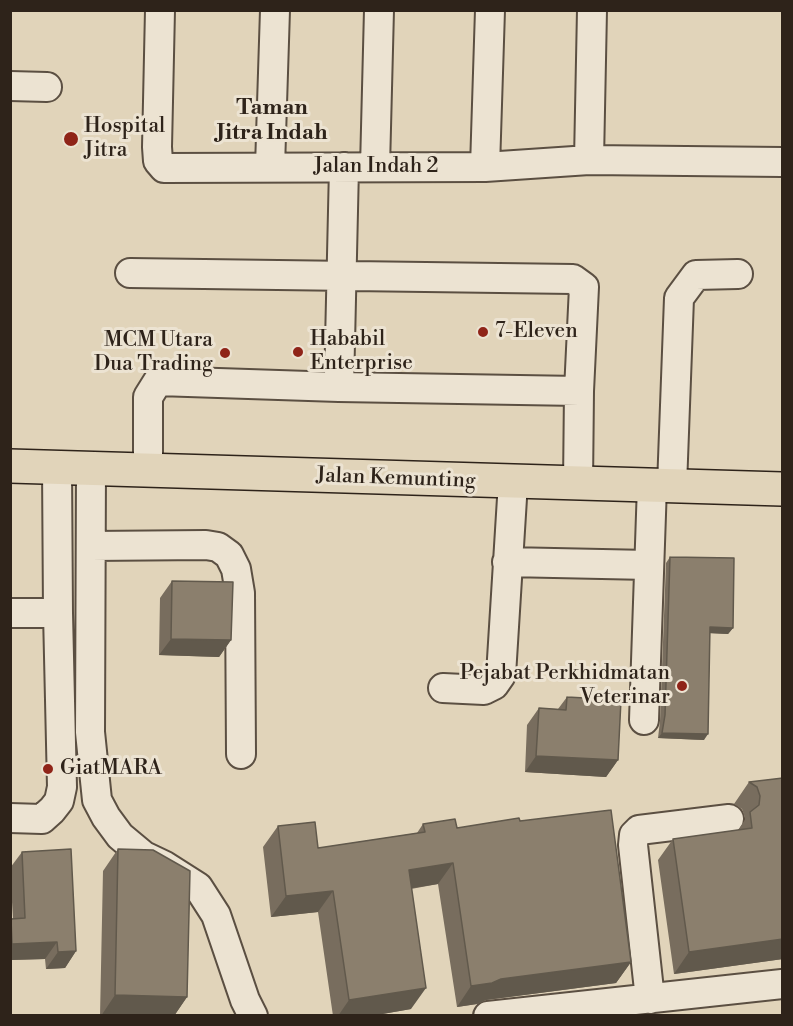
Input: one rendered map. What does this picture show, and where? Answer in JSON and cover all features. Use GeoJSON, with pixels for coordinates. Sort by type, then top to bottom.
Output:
{"type":"FeatureCollection","features":[{"type":"Feature","properties":{"kind":"main road","name":"Jalan Kemunting"},"geometry":{"type":"LineString","coordinates":[[10,466],[783,489]]}},
{"type":"Feature","properties":{"kind":"street","name":"Jalan Indah 2"},"geometry":{"type":"LineString","coordinates":[[160,10],[157,147],[158,161],[164,168],[485,167],[589,160],[783,162]]}},
{"type":"Feature","properties":{"kind":"street"},"geometry":{"type":"LineString","coordinates":[[270,167],[275,10]]}},
{"type":"Feature","properties":{"kind":"street"},"geometry":{"type":"LineString","coordinates":[[375,167],[379,10]]}},
{"type":"Feature","properties":{"kind":"street"},"geometry":{"type":"LineString","coordinates":[[485,167],[490,10]]}},
{"type":"Feature","properties":{"kind":"street"},"geometry":{"type":"LineString","coordinates":[[589,160],[592,10]]}},
{"type":"Feature","properties":{"kind":"street"},"geometry":{"type":"LineString","coordinates":[[10,86],[46,87]]}},
{"type":"Feature","properties":{"kind":"street"},"geometry":{"type":"LineString","coordinates":[[339,387],[344,167]]}},
{"type":"Feature","properties":{"kind":"street"},"geometry":{"type":"LineString","coordinates":[[130,273],[573,279],[584,287],[579,391],[578,484]]}},
{"type":"Feature","properties":{"kind":"street"},"geometry":{"type":"LineString","coordinates":[[644,720],[649,565],[662,486],[679,298],[696,275],[738,274]]}},
{"type":"Feature","properties":{"kind":"street"},"geometry":{"type":"LineString","coordinates":[[148,471],[148,397],[158,381],[579,391]]}},
{"type":"Feature","properties":{"kind":"street"},"geometry":{"type":"LineString","coordinates":[[10,818],[42,819],[59,801],[62,787],[57,467]]}},
{"type":"Feature","properties":{"kind":"street"},"geometry":{"type":"LineString","coordinates":[[91,468],[90,732],[97,800],[106,818],[120,836],[144,856],[198,887],[216,915],[245,1000],[253,1016]]}},
{"type":"Feature","properties":{"kind":"street"},"geometry":{"type":"LineString","coordinates":[[444,688],[484,690],[494,685],[501,675],[513,482]]}},
{"type":"Feature","properties":{"kind":"street"},"geometry":{"type":"LineString","coordinates":[[90,546],[206,545],[218,547],[229,555],[236,569],[240,593],[241,754]]}},
{"type":"Feature","properties":{"kind":"street"},"geometry":{"type":"LineString","coordinates":[[507,562],[649,565]]}},
{"type":"Feature","properties":{"kind":"street"},"geometry":{"type":"LineString","coordinates":[[10,613],[58,613]]}},
{"type":"Feature","properties":{"kind":"street"},"geometry":{"type":"LineString","coordinates":[[642,1005],[634,835],[639,830],[729,819]]}},
{"type":"Feature","properties":{"kind":"street"},"geometry":{"type":"LineString","coordinates":[[488,1016],[642,1005],[783,984]]}},
{"type":"Feature","properties":{"kind":"building","name":"Pejabat Perkhidmatan Veterinar"},"geometry":{"type":"Polygon","coordinates":[[[670,557],[734,558],[733,628],[710,627],[708,734],[662,733],[665,715],[670,557]]]}},
{"type":"Feature","properties":{"kind":"building"},"geometry":{"type":"Polygon","coordinates":[[[172,581],[233,582],[231,640],[171,639],[172,581]]]}},
{"type":"Feature","properties":{"kind":"building"},"geometry":{"type":"Polygon","coordinates":[[[567,697],[621,700],[618,760],[536,756],[539,708],[566,710],[567,697]]]}},
{"type":"Feature","properties":{"kind":"building"},"geometry":{"type":"Polygon","coordinates":[[[783,778],[783,939],[689,952],[673,839],[752,828],[750,812],[759,805],[760,796],[757,787],[749,782],[783,778]]]}},
{"type":"Feature","properties":{"kind":"building"},"geometry":{"type":"Polygon","coordinates":[[[611,810],[631,962],[501,979],[492,983],[471,986],[453,863],[409,870],[426,988],[349,1000],[333,891],[286,896],[278,826],[315,822],[318,848],[425,832],[423,824],[455,819],[457,828],[519,818],[520,821],[611,810]]]}},
{"type":"Feature","properties":{"kind":"building"},"geometry":{"type":"Polygon","coordinates":[[[71,849],[76,951],[58,952],[57,942],[12,944],[11,919],[25,918],[22,852],[71,849]]]}},
{"type":"Feature","properties":{"kind":"building"},"geometry":{"type":"Polygon","coordinates":[[[118,849],[153,850],[190,871],[187,997],[115,995],[118,849]]]}},
{"type":"Feature","properties":{"kind":"place","name":"Hospital Jitra"},"geometry":{"type":"Point","coordinates":[71,139]}},
{"type":"Feature","properties":{"kind":"place","name":"7-Eleven"},"geometry":{"type":"Point","coordinates":[483,332]}},
{"type":"Feature","properties":{"kind":"place","name":"Hababil Enterprise"},"geometry":{"type":"Point","coordinates":[298,352]}},
{"type":"Feature","properties":{"kind":"place","name":"MCM Utara Dua Trading"},"geometry":{"type":"Point","coordinates":[225,353]}},
{"type":"Feature","properties":{"kind":"place","name":"Pejabat Perkhidmatan Veterinar"},"geometry":{"type":"Point","coordinates":[682,686]}},
{"type":"Feature","properties":{"kind":"place","name":"GiatMARA"},"geometry":{"type":"Point","coordinates":[48,769]}},
{"type":"Feature","properties":{"kind":"district","name":"Taman Jitra Indah"},"geometry":{"type":"Point","coordinates":[272,122]}}]}
